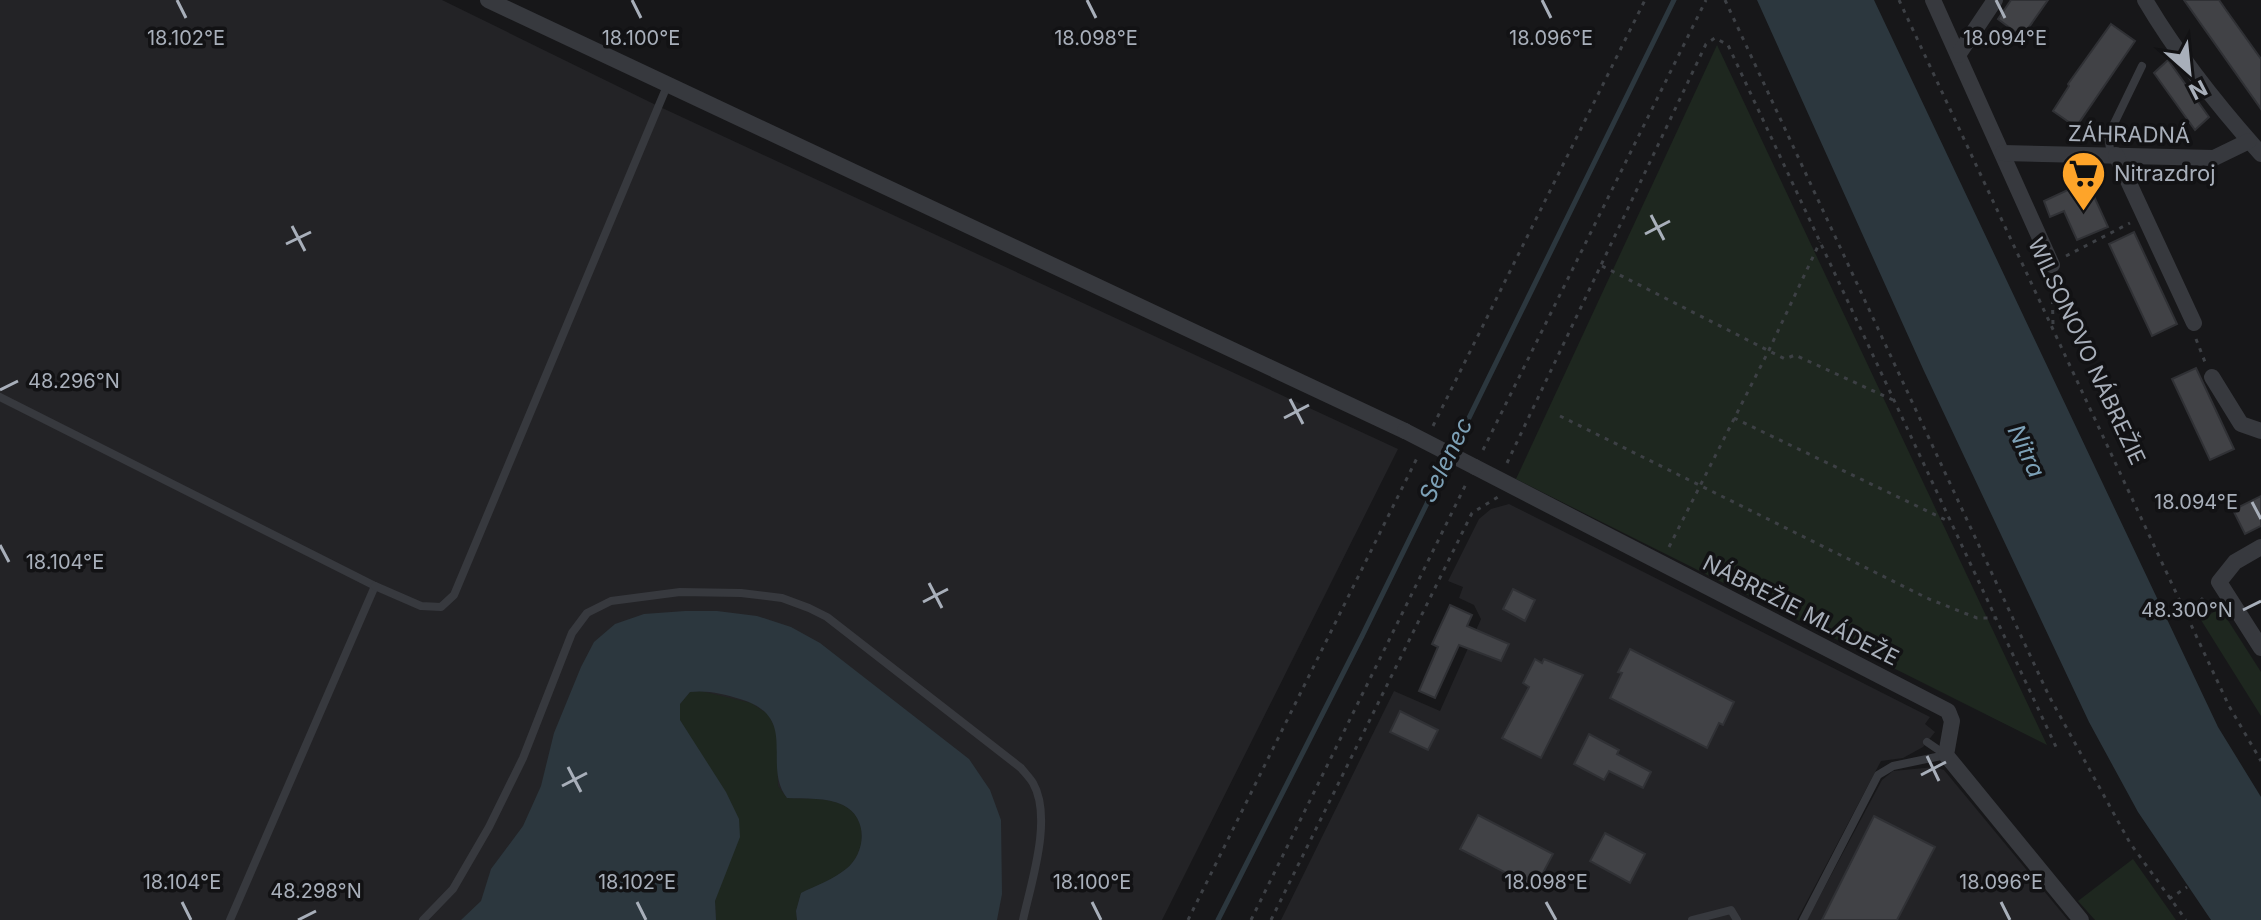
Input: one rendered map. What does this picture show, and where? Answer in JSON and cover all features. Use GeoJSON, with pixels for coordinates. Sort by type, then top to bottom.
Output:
{"type":"FeatureCollection","features":[{"type":"Feature","properties":{"kind":"street","name":"NÁBREŽIE MLÁDEŽE"},"geometry":{"type":"LineString","coordinates":[[488,0],[1405,431],[1937,704],[1948,711],[1952,721],[1946,755]]}},
{"type":"Feature","properties":{"kind":"street","name":"WILSONOVO NÁBREŽIE"},"geometry":{"type":"LineString","coordinates":[[1933,0],[2052,265]]}},
{"type":"Feature","properties":{"kind":"street"},"geometry":{"type":"LineString","coordinates":[[1958,55],[1995,0]]}},
{"type":"Feature","properties":{"kind":"street"},"geometry":{"type":"LineString","coordinates":[[2145,0],[2211,97],[2261,154]]}},
{"type":"Feature","properties":{"kind":"street","name":"ZÁHRADNÁ"},"geometry":{"type":"LineString","coordinates":[[2003,153],[2214,158],[2249,141]]}},
{"type":"Feature","properties":{"kind":"street"},"geometry":{"type":"LineString","coordinates":[[2114,155],[2194,323]]}},
{"type":"Feature","properties":{"kind":"street"},"geometry":{"type":"LineString","coordinates":[[2212,377],[2241,424],[2261,431]]}},
{"type":"Feature","properties":{"kind":"street"},"geometry":{"type":"LineString","coordinates":[[2261,547],[2235,562],[2219,582],[2261,648]]}},
{"type":"Feature","properties":{"kind":"street"},"geometry":{"type":"LineString","coordinates":[[1946,755],[2081,920]]}},
{"type":"Feature","properties":{"kind":"lane"},"geometry":{"type":"LineString","coordinates":[[2114,155],[2108,136],[2142,66]]}},
{"type":"Feature","properties":{"kind":"lane"},"geometry":{"type":"LineString","coordinates":[[0,397],[375,586],[421,606],[441,607],[454,595],[667,86]]}},
{"type":"Feature","properties":{"kind":"lane"},"geometry":{"type":"LineString","coordinates":[[230,920],[375,586]]}},
{"type":"Feature","properties":{"kind":"lane"},"geometry":{"type":"LineString","coordinates":[[423,920],[453,889],[489,827],[523,758],[572,633],[587,613],[611,601],[642,595],[695,592],[782,598],[827,617],[1021,768],[1034,784],[1040,805],[1041,831],[1023,920]]}},
{"type":"Feature","properties":{"kind":"lane"},"geometry":{"type":"LineString","coordinates":[[1927,742],[1946,755]]}},
{"type":"Feature","properties":{"kind":"lane"},"geometry":{"type":"LineString","coordinates":[[1803,920],[1878,775],[1893,766],[1946,755]]}},
{"type":"Feature","properties":{"kind":"lane"},"geometry":{"type":"LineString","coordinates":[[1692,920],[1731,910],[1737,920]]}},
{"type":"Feature","properties":{"kind":"path"},"geometry":{"type":"LineString","coordinates":[[1427,439],[1645,0]]}},
{"type":"Feature","properties":{"kind":"path"},"geometry":{"type":"LineString","coordinates":[[1251,920],[1706,0]]}},
{"type":"Feature","properties":{"kind":"path"},"geometry":{"type":"LineString","coordinates":[[1725,0],[2049,696],[2130,843],[2186,920]]}},
{"type":"Feature","properties":{"kind":"path","name":"WILSONOVO NÁBREŽIE"},"geometry":{"type":"LineString","coordinates":[[1899,0],[2229,706],[2261,761]]}},
{"type":"Feature","properties":{"kind":"path"},"geometry":{"type":"LineString","coordinates":[[1271,920],[1472,513],[1512,487],[1504,468],[1706,44],[1715,38],[1728,45],[2057,749]]}},
{"type":"Feature","properties":{"kind":"path"},"geometry":{"type":"LineString","coordinates":[[2053,329],[2052,265],[2144,215]]}},
{"type":"Feature","properties":{"kind":"path"},"geometry":{"type":"LineString","coordinates":[[1661,563],[1820,242]]}},
{"type":"Feature","properties":{"kind":"path"},"geometry":{"type":"LineString","coordinates":[[1601,266],[1785,359],[1795,355],[1893,400]]}},
{"type":"Feature","properties":{"kind":"path"},"geometry":{"type":"LineString","coordinates":[[2194,323],[2197,346],[2212,377]]}},
{"type":"Feature","properties":{"kind":"path"},"geometry":{"type":"LineString","coordinates":[[1560,416],[1929,599],[1977,618],[1995,618]]}},
{"type":"Feature","properties":{"kind":"path"},"geometry":{"type":"LineString","coordinates":[[1734,418],[1950,522]]}},
{"type":"Feature","properties":{"kind":"path"},"geometry":{"type":"LineString","coordinates":[[1188,920],[1420,453]]}},
{"type":"Feature","properties":{"kind":"path"},"geometry":{"type":"LineString","coordinates":[[2186,615],[2219,582]]}},
{"type":"Feature","properties":{"kind":"path"},"geometry":{"type":"LineString","coordinates":[[2169,899],[2187,887]]}},
{"type":"Feature","properties":{"kind":"shaded area"},"geometry":{"type":"Polygon","coordinates":[[[0,0],[442,0],[658,106],[1398,449],[1162,920],[0,920],[0,0]]]}},
{"type":"Feature","properties":{"kind":"shaded area"},"geometry":{"type":"Polygon","coordinates":[[[1717,45],[2047,745],[1516,479],[1717,45]]]}},
{"type":"Feature","properties":{"kind":"shaded area"},"geometry":{"type":"Polygon","coordinates":[[[1509,504],[1930,717],[1925,724],[1935,732],[1923,747],[1903,758],[1881,761],[1797,920],[1281,920],[1394,691],[1440,711],[1481,619],[1474,605],[1459,598],[1463,587],[1448,581],[1479,519],[1491,509],[1509,504]]]}},
{"type":"Feature","properties":{"kind":"shaded area"},"geometry":{"type":"Polygon","coordinates":[[[2220,608],[2261,672],[2261,716],[2201,620],[2220,608]]]}},
{"type":"Feature","properties":{"kind":"shaded area"},"geometry":{"type":"Polygon","coordinates":[[[701,691],[751,703],[768,714],[777,732],[778,786],[787,798],[837,802],[851,811],[861,827],[861,845],[853,862],[841,873],[801,893],[797,920],[716,920],[715,901],[721,881],[680,720],[680,704],[690,692],[701,691]]]}},
{"type":"Feature","properties":{"kind":"shaded area"},"geometry":{"type":"Polygon","coordinates":[[[1935,767],[1944,770],[2068,920],[1807,920],[1882,780],[1893,771],[1935,767]]]}},
{"type":"Feature","properties":{"kind":"shaded area"},"geometry":{"type":"Polygon","coordinates":[[[2133,859],[2176,920],[2095,920],[2078,901],[2133,859]]]}},
{"type":"Feature","properties":{"kind":"water","name":"Nitra"},"geometry":{"type":"Polygon","coordinates":[[[1757,0],[1874,0],[2218,727],[2261,797],[2261,920],[2211,920],[2138,812],[2089,722],[1924,371],[1757,0]]]}},
{"type":"Feature","properties":{"kind":"water"},"geometry":{"type":"Polygon","coordinates":[[[685,611],[757,616],[791,627],[820,643],[969,759],[990,790],[1001,820],[1002,894],[997,920],[797,920],[801,893],[841,873],[858,854],[862,836],[857,818],[837,802],[787,798],[777,771],[775,729],[769,717],[758,707],[715,693],[690,692],[680,704],[680,720],[726,792],[739,819],[740,837],[715,901],[716,920],[461,920],[481,901],[491,869],[523,826],[541,786],[554,733],[594,642],[615,624],[644,614],[685,611]]]}},
{"type":"Feature","properties":{"kind":"building"},"geometry":{"type":"Polygon","coordinates":[[[2011,0],[2048,0],[2022,37],[1998,19],[2011,0]]]}},
{"type":"Feature","properties":{"kind":"building"},"geometry":{"type":"Polygon","coordinates":[[[2184,0],[2219,0],[2261,59],[2261,109],[2184,0]]]}},
{"type":"Feature","properties":{"kind":"building"},"geometry":{"type":"Polygon","coordinates":[[[2111,24],[2135,41],[2076,127],[2053,111],[2068,84],[2111,24]]]}},
{"type":"Feature","properties":{"kind":"building"},"geometry":{"type":"Polygon","coordinates":[[[2168,60],[2209,117],[2195,130],[2154,73],[2168,60]]]}},
{"type":"Feature","properties":{"kind":"building"},"geometry":{"type":"Polygon","coordinates":[[[2087,181],[2108,227],[2077,240],[2064,211],[2050,217],[2044,201],[2087,181]]]}},
{"type":"Feature","properties":{"kind":"building"},"geometry":{"type":"Polygon","coordinates":[[[2134,232],[2177,324],[2152,336],[2109,244],[2134,232]]]}},
{"type":"Feature","properties":{"kind":"building"},"geometry":{"type":"Polygon","coordinates":[[[2196,368],[2234,449],[2210,460],[2172,379],[2196,368]]]}},
{"type":"Feature","properties":{"kind":"building"},"geometry":{"type":"Polygon","coordinates":[[[2261,496],[2261,526],[2245,534],[2233,510],[2261,496]]]}},
{"type":"Feature","properties":{"kind":"building"},"geometry":{"type":"Polygon","coordinates":[[[1513,589],[1535,600],[1525,621],[1503,609],[1513,589]]]}},
{"type":"Feature","properties":{"kind":"building"},"geometry":{"type":"Polygon","coordinates":[[[1450,605],[1472,615],[1467,626],[1509,644],[1501,661],[1459,645],[1435,698],[1419,691],[1438,647],[1432,644],[1450,605]]]}},
{"type":"Feature","properties":{"kind":"building"},"geometry":{"type":"Polygon","coordinates":[[[1630,649],[1734,702],[1707,748],[1610,698],[1622,673],[1618,672],[1630,649]]]}},
{"type":"Feature","properties":{"kind":"building"},"geometry":{"type":"Polygon","coordinates":[[[1535,659],[1542,663],[1544,659],[1583,675],[1541,758],[1502,738],[1529,687],[1523,683],[1535,659]]]}},
{"type":"Feature","properties":{"kind":"building"},"geometry":{"type":"Polygon","coordinates":[[[1400,711],[1438,730],[1428,750],[1390,732],[1400,711]]]}},
{"type":"Feature","properties":{"kind":"building"},"geometry":{"type":"Polygon","coordinates":[[[1589,734],[1619,750],[1617,754],[1651,772],[1643,788],[1609,771],[1604,780],[1574,764],[1589,734]]]}},
{"type":"Feature","properties":{"kind":"building"},"geometry":{"type":"Polygon","coordinates":[[[1478,815],[1553,854],[1535,888],[1460,849],[1478,815]]]}},
{"type":"Feature","properties":{"kind":"building"},"geometry":{"type":"Polygon","coordinates":[[[1874,816],[1935,847],[1897,920],[1822,920],[1874,816]]]}},
{"type":"Feature","properties":{"kind":"building"},"geometry":{"type":"Polygon","coordinates":[[[1605,833],[1645,854],[1630,883],[1590,861],[1605,833]]]}},
{"type":"Feature","properties":{"kind":"waterway","name":"Selenec"},"geometry":{"type":"LineString","coordinates":[[1218,920],[1362,636],[1674,0]]}},
{"type":"Feature","properties":{"kind":"place","name":"Nitrazdroj"},"geometry":{"type":"Point","coordinates":[2083,212]}}]}
